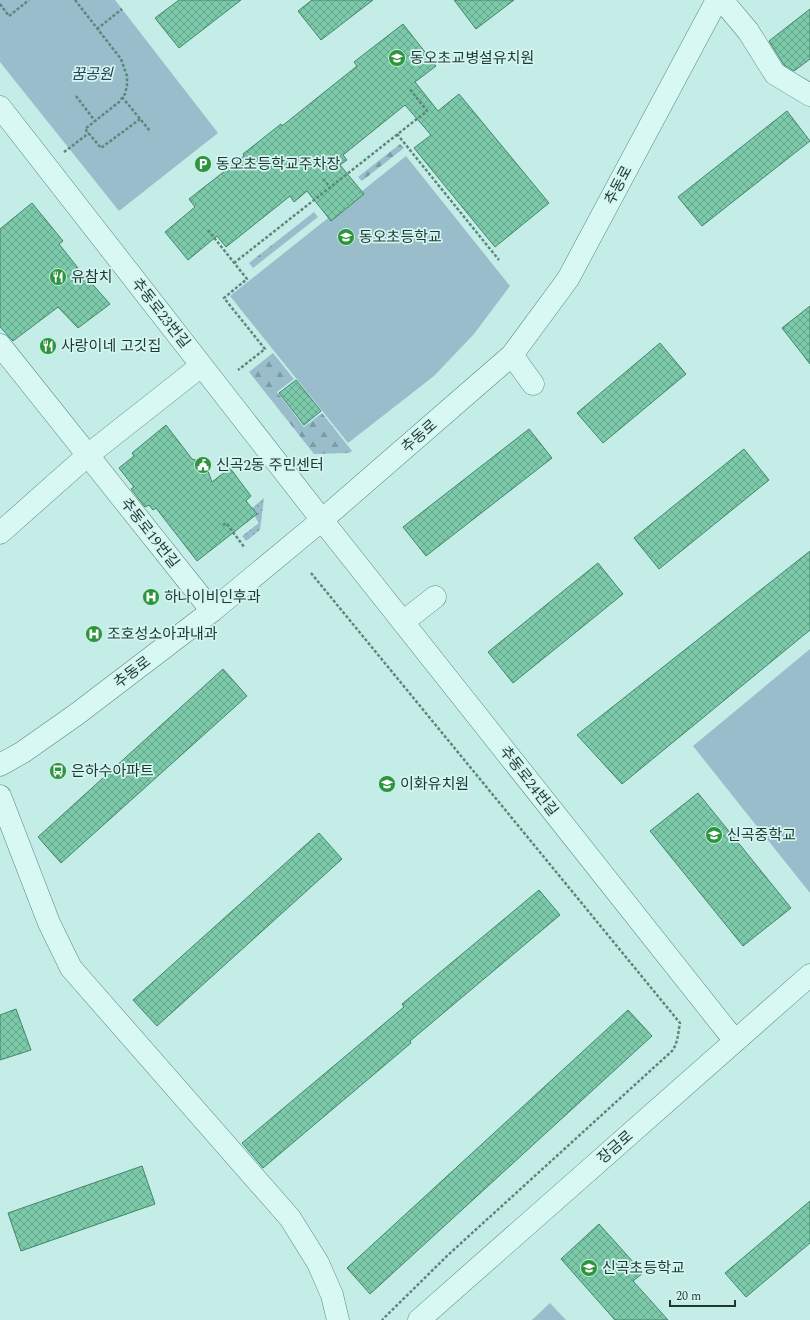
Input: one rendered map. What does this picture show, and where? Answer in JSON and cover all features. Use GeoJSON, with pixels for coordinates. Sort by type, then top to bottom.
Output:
{"type":"FeatureCollection","features":[{"type":"Feature","properties":{"kind":"street","name":"추동로"},"geometry":{"type":"LineString","coordinates":[[0,765],[23,752],[76,714],[212,611],[322,520],[512,355],[568,279],[717,0]]}},
{"type":"Feature","properties":{"kind":"street"},"geometry":{"type":"LineString","coordinates":[[722,0],[748,32],[775,74],[810,95]]}},
{"type":"Feature","properties":{"kind":"street","name":"추동로23번길"},"geometry":{"type":"LineString","coordinates":[[0,107],[322,520]]}},
{"type":"Feature","properties":{"kind":"street"},"geometry":{"type":"LineString","coordinates":[[512,355],[533,384]]}},
{"type":"Feature","properties":{"kind":"street","name":"추동로19번길"},"geometry":{"type":"LineString","coordinates":[[4,360],[88,455],[212,611]]}},
{"type":"Feature","properties":{"kind":"street"},"geometry":{"type":"LineString","coordinates":[[0,533],[88,455],[201,366]]}},
{"type":"Feature","properties":{"kind":"street","name":"추동로24번길"},"geometry":{"type":"LineString","coordinates":[[322,520],[735,1041]]}},
{"type":"Feature","properties":{"kind":"street"},"geometry":{"type":"LineString","coordinates":[[403,622],[435,597]]}},
{"type":"Feature","properties":{"kind":"street"},"geometry":{"type":"LineString","coordinates":[[0,796],[49,923],[71,968],[290,1218],[318,1263],[332,1295],[338,1320]]}},
{"type":"Feature","properties":{"kind":"street","name":"장금로"},"geometry":{"type":"LineString","coordinates":[[419,1320],[810,975]]}},
{"type":"Feature","properties":{"kind":"path"},"geometry":{"type":"LineString","coordinates":[[0,4],[9,16],[29,0]]}},
{"type":"Feature","properties":{"kind":"path"},"geometry":{"type":"LineString","coordinates":[[75,0],[121,59],[127,76],[125,94],[113,108],[86,129],[101,148],[140,119]]}},
{"type":"Feature","properties":{"kind":"path"},"geometry":{"type":"LineString","coordinates":[[97,29],[122,9]]}},
{"type":"Feature","properties":{"kind":"path"},"geometry":{"type":"LineString","coordinates":[[234,263],[427,111],[408,88]]}},
{"type":"Feature","properties":{"kind":"path"},"geometry":{"type":"LineString","coordinates":[[76,96],[95,121]]}},
{"type":"Feature","properties":{"kind":"path"},"geometry":{"type":"LineString","coordinates":[[122,97],[150,132]]}},
{"type":"Feature","properties":{"kind":"path"},"geometry":{"type":"LineString","coordinates":[[64,152],[89,133]]}},
{"type":"Feature","properties":{"kind":"path"},"geometry":{"type":"LineString","coordinates":[[397,134],[500,260]]}},
{"type":"Feature","properties":{"kind":"path"},"geometry":{"type":"LineString","coordinates":[[323,179],[330,187]]}},
{"type":"Feature","properties":{"kind":"path"},"geometry":{"type":"LineString","coordinates":[[208,230],[247,279],[224,298],[265,349],[238,370]]}},
{"type":"Feature","properties":{"kind":"path"},"geometry":{"type":"LineString","coordinates":[[223,525],[226,524],[245,548]]}},
{"type":"Feature","properties":{"kind":"path"},"geometry":{"type":"LineString","coordinates":[[311,574],[680,1023],[675,1047],[672,1051],[448,1255],[382,1320]]}},
{"type":"Feature","properties":{"kind":"green space","name":"꿈공원"},"geometry":{"type":"Polygon","coordinates":[[[0,0],[115,0],[218,133],[119,211],[0,62],[0,0]]]}},
{"type":"Feature","properties":{"kind":"green space"},"geometry":{"type":"Polygon","coordinates":[[[400,144],[404,148],[362,181],[358,177],[400,144]]]}},
{"type":"Feature","properties":{"kind":"green space"},"geometry":{"type":"Polygon","coordinates":[[[406,156],[510,286],[474,334],[434,376],[348,443],[230,296],[406,156]]]}},
{"type":"Feature","properties":{"kind":"green space"},"geometry":{"type":"Polygon","coordinates":[[[314,212],[318,217],[253,268],[249,263],[314,212]]]}},
{"type":"Feature","properties":{"kind":"green space"},"geometry":{"type":"Polygon","coordinates":[[[273,353],[294,379],[277,392],[304,427],[322,413],[352,451],[349,453],[314,454],[249,372],[273,353]]]}},
{"type":"Feature","properties":{"kind":"green space"},"geometry":{"type":"Polygon","coordinates":[[[264,498],[260,530],[246,541],[242,536],[259,523],[255,517],[257,514],[252,508],[264,498]]]}},
{"type":"Feature","properties":{"kind":"green space"},"geometry":{"type":"Polygon","coordinates":[[[810,649],[810,893],[693,746],[810,649]]]}},
{"type":"Feature","properties":{"kind":"green space"},"geometry":{"type":"Polygon","coordinates":[[[550,1303],[566,1320],[532,1320],[550,1303]]]}},
{"type":"Feature","properties":{"kind":"building"},"geometry":{"type":"Polygon","coordinates":[[[179,0],[241,0],[179,48],[155,18],[179,0]]]}},
{"type":"Feature","properties":{"kind":"building"},"geometry":{"type":"Polygon","coordinates":[[[312,0],[373,0],[321,40],[298,11],[312,0]]]}},
{"type":"Feature","properties":{"kind":"building"},"geometry":{"type":"Polygon","coordinates":[[[454,0],[514,0],[476,29],[454,0]]]}},
{"type":"Feature","properties":{"kind":"building"},"geometry":{"type":"Polygon","coordinates":[[[810,9],[810,59],[794,71],[784,65],[769,41],[810,9]]]}},
{"type":"Feature","properties":{"kind":"building"},"geometry":{"type":"Polygon","coordinates":[[[403,24],[436,66],[415,82],[438,111],[459,94],[549,203],[495,247],[414,148],[431,135],[405,105],[343,155],[347,160],[340,165],[364,194],[331,221],[307,191],[294,202],[290,196],[226,247],[217,236],[188,260],[165,232],[195,207],[189,199],[244,156],[243,154],[281,124],[282,126],[357,66],[354,62],[403,24]]]}},
{"type":"Feature","properties":{"kind":"building"},"geometry":{"type":"Polygon","coordinates":[[[787,111],[810,141],[702,226],[678,197],[787,111]]]}},
{"type":"Feature","properties":{"kind":"building"},"geometry":{"type":"Polygon","coordinates":[[[32,203],[63,241],[59,244],[110,304],[78,328],[58,307],[13,341],[0,327],[0,229],[32,203]]]}},
{"type":"Feature","properties":{"kind":"building"},"geometry":{"type":"Polygon","coordinates":[[[810,306],[810,364],[782,328],[810,306]]]}},
{"type":"Feature","properties":{"kind":"building"},"geometry":{"type":"Polygon","coordinates":[[[660,343],[686,374],[603,443],[577,413],[660,343]]]}},
{"type":"Feature","properties":{"kind":"building"},"geometry":{"type":"Polygon","coordinates":[[[296,380],[321,411],[304,425],[279,393],[296,380]]]}},
{"type":"Feature","properties":{"kind":"building"},"geometry":{"type":"Polygon","coordinates":[[[166,425],[192,459],[205,463],[212,482],[230,468],[251,496],[246,501],[257,514],[197,561],[156,508],[153,510],[149,505],[145,507],[131,489],[134,487],[119,468],[134,456],[132,453],[166,425]]]}},
{"type":"Feature","properties":{"kind":"building"},"geometry":{"type":"Polygon","coordinates":[[[529,429],[552,458],[426,556],[403,527],[529,429]]]}},
{"type":"Feature","properties":{"kind":"building"},"geometry":{"type":"Polygon","coordinates":[[[744,449],[769,480],[659,569],[634,538],[744,449]]]}},
{"type":"Feature","properties":{"kind":"building"},"geometry":{"type":"Polygon","coordinates":[[[810,551],[810,630],[622,784],[577,735],[810,551]]]}},
{"type":"Feature","properties":{"kind":"building"},"geometry":{"type":"Polygon","coordinates":[[[598,563],[623,594],[513,683],[488,652],[598,563]]]}},
{"type":"Feature","properties":{"kind":"building"},"geometry":{"type":"Polygon","coordinates":[[[223,669],[247,696],[61,863],[38,837],[223,669]]]}},
{"type":"Feature","properties":{"kind":"building"},"geometry":{"type":"Polygon","coordinates":[[[698,793],[791,908],[743,946],[650,831],[698,793]]]}},
{"type":"Feature","properties":{"kind":"building"},"geometry":{"type":"Polygon","coordinates":[[[319,833],[342,859],[157,1026],[133,1000],[319,833]]]}},
{"type":"Feature","properties":{"kind":"building"},"geometry":{"type":"Polygon","coordinates":[[[539,890],[560,915],[410,1041],[411,1043],[263,1168],[242,1143],[404,1007],[402,1004],[539,890]]]}},
{"type":"Feature","properties":{"kind":"building"},"geometry":{"type":"Polygon","coordinates":[[[16,1009],[31,1050],[0,1060],[0,1015],[16,1009]]]}},
{"type":"Feature","properties":{"kind":"building"},"geometry":{"type":"Polygon","coordinates":[[[628,1010],[652,1036],[370,1294],[347,1268],[628,1010]]]}},
{"type":"Feature","properties":{"kind":"building"},"geometry":{"type":"Polygon","coordinates":[[[142,1166],[155,1204],[21,1251],[8,1213],[142,1166]]]}},
{"type":"Feature","properties":{"kind":"building"},"geometry":{"type":"Polygon","coordinates":[[[810,1201],[810,1243],[746,1297],[725,1273],[810,1201]]]}},
{"type":"Feature","properties":{"kind":"building"},"geometry":{"type":"Polygon","coordinates":[[[599,1224],[643,1273],[633,1281],[668,1320],[615,1320],[561,1259],[599,1224]]]}},
{"type":"Feature","properties":{"kind":"place","name":"동오초교병설유치원"},"geometry":{"type":"Point","coordinates":[397,58]}},
{"type":"Feature","properties":{"kind":"place","name":"동오초등학교주차장"},"geometry":{"type":"Point","coordinates":[203,164]}},
{"type":"Feature","properties":{"kind":"place","name":"동오초등학교"},"geometry":{"type":"Point","coordinates":[346,237]}},
{"type":"Feature","properties":{"kind":"place","name":"유참치"},"geometry":{"type":"Point","coordinates":[58,277]}},
{"type":"Feature","properties":{"kind":"place","name":"사랑이네 고깃집"},"geometry":{"type":"Point","coordinates":[48,346]}},
{"type":"Feature","properties":{"kind":"place","name":"신곡2동 주민센터"},"geometry":{"type":"Point","coordinates":[203,465]}},
{"type":"Feature","properties":{"kind":"place","name":"하나이비인후과"},"geometry":{"type":"Point","coordinates":[151,597]}},
{"type":"Feature","properties":{"kind":"place","name":"조호성소아과내과"},"geometry":{"type":"Point","coordinates":[94,634]}},
{"type":"Feature","properties":{"kind":"place","name":"은하수아파트"},"geometry":{"type":"Point","coordinates":[58,771]}},
{"type":"Feature","properties":{"kind":"place","name":"이화유치원"},"geometry":{"type":"Point","coordinates":[387,784]}},
{"type":"Feature","properties":{"kind":"place","name":"신곡중학교"},"geometry":{"type":"Point","coordinates":[714,835]}},
{"type":"Feature","properties":{"kind":"place","name":"신곡초등학교"},"geometry":{"type":"Point","coordinates":[589,1268]}}]}
